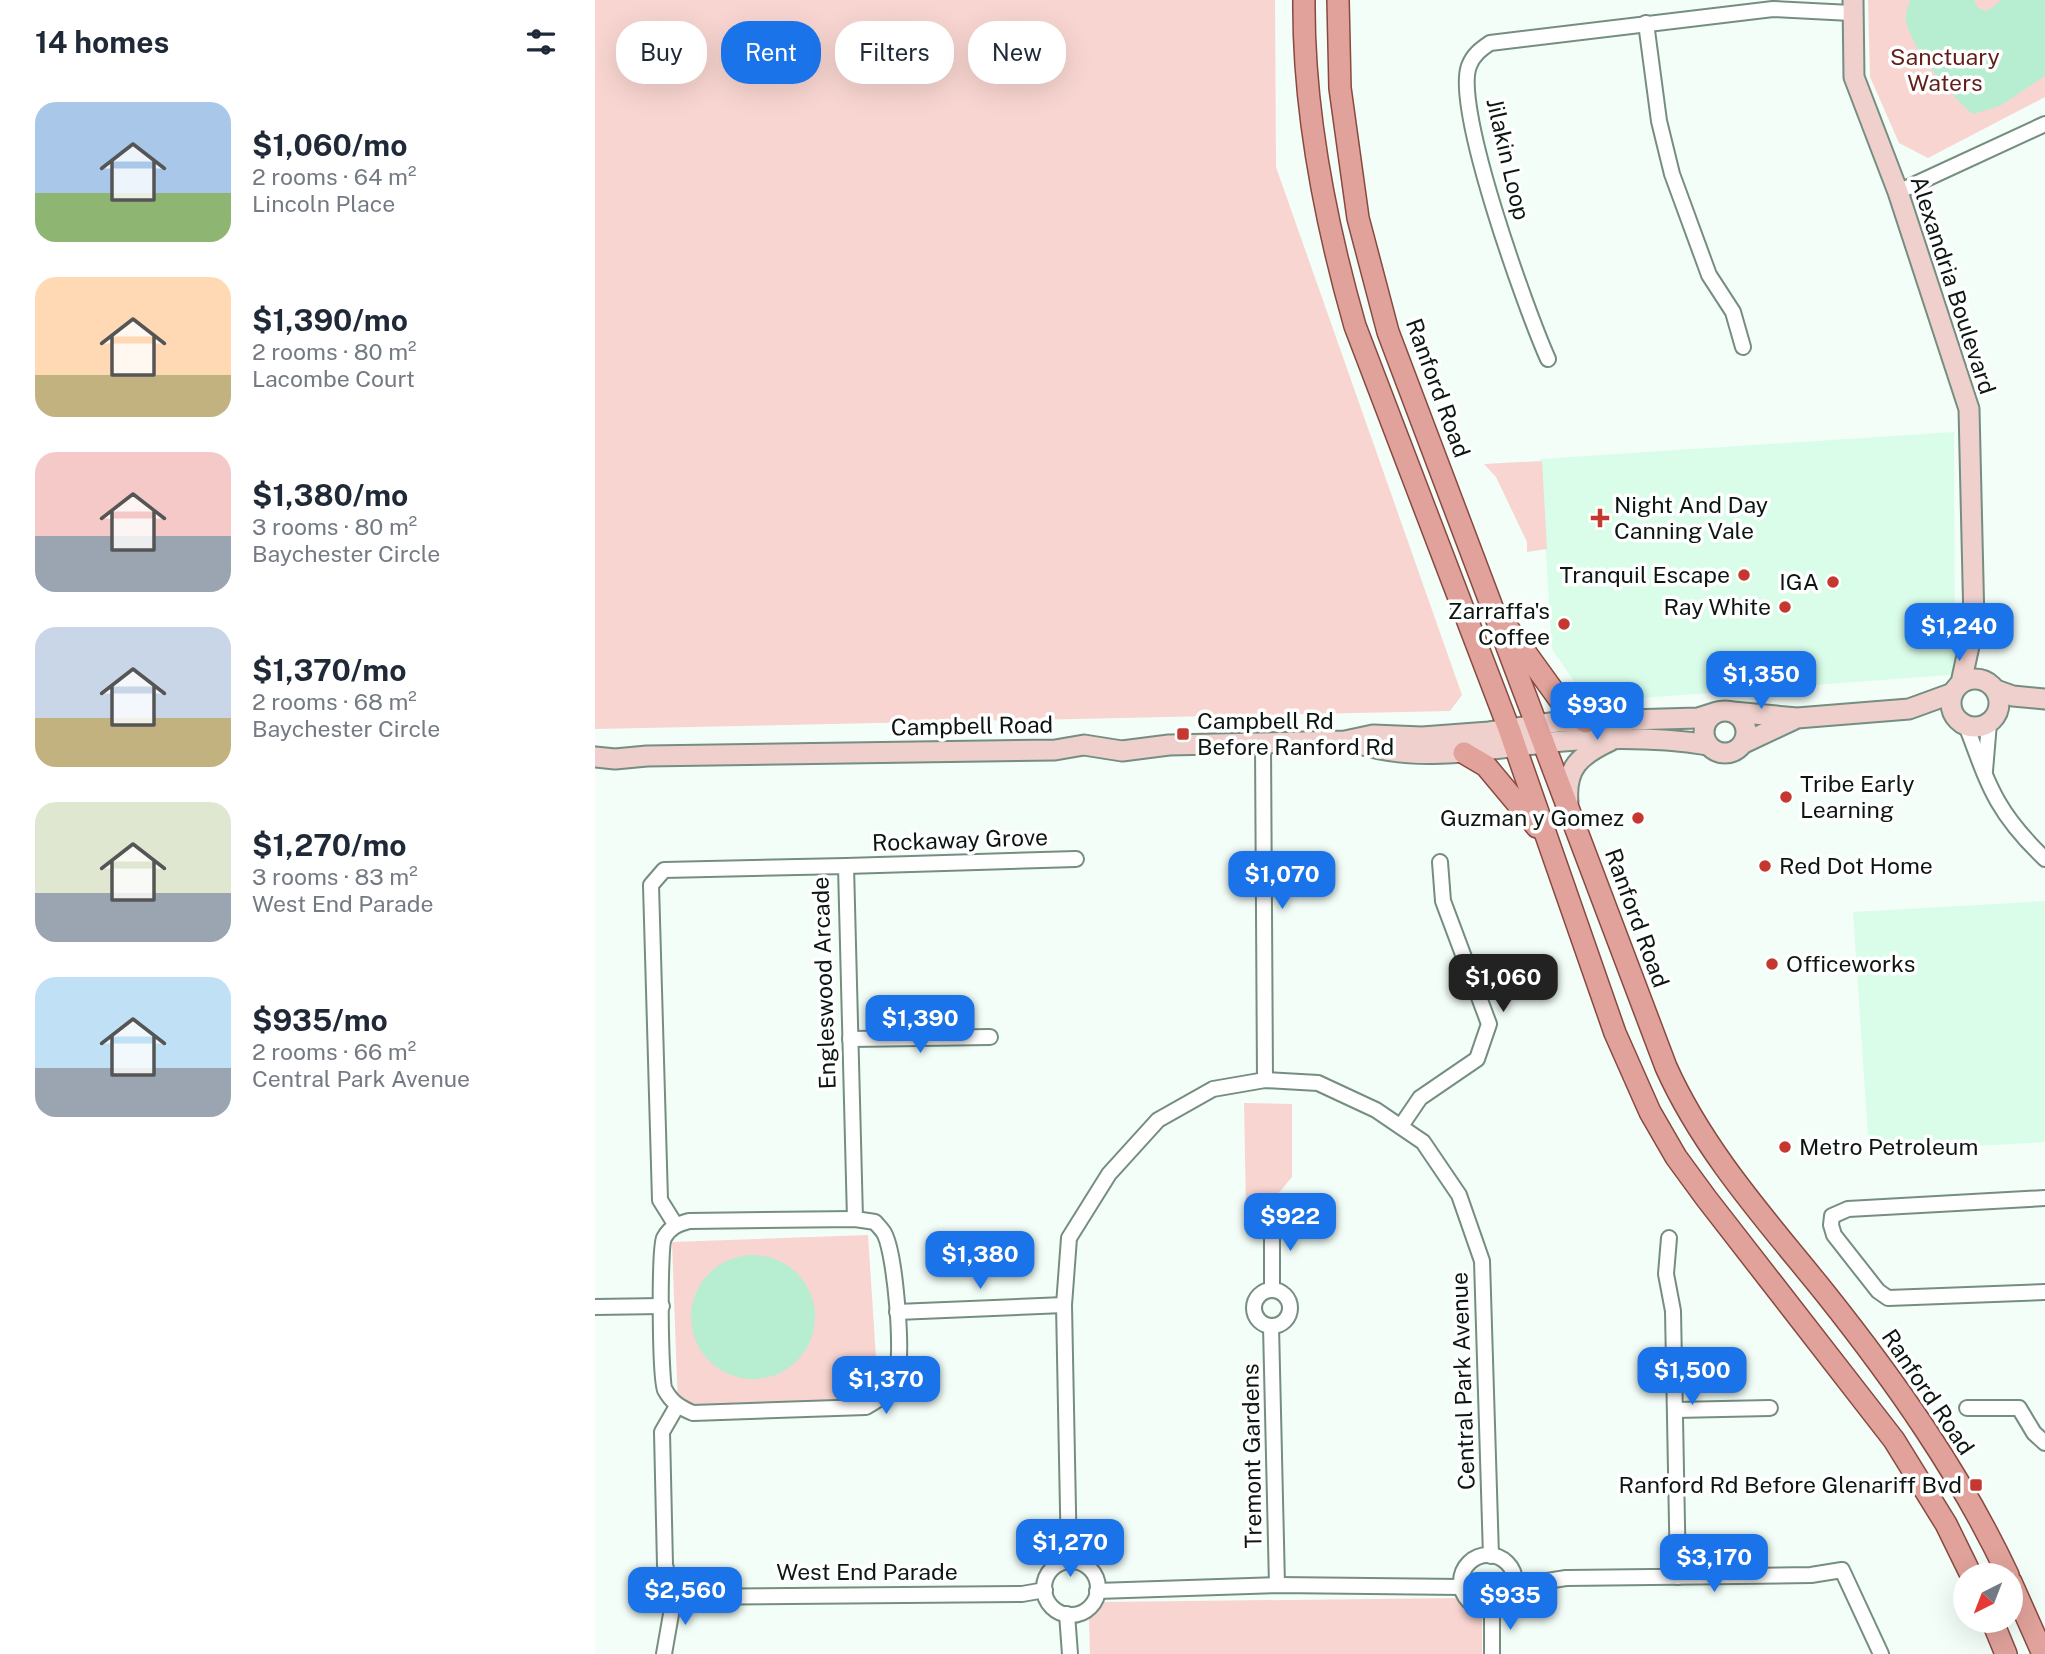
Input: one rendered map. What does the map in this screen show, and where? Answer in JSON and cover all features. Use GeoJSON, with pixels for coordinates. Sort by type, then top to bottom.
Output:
{"type":"FeatureCollection","features":[{"type":"Feature","properties":{"kind":"main road"},"geometry":{"type":"LineString","coordinates":[[1304,0],[1316,151],[1339,272],[1369,365],[1512,738],[1615,1033],[1650,1112],[1706,1198],[1894,1440],[1946,1524],[1965,1563]]}},
{"type":"Feature","properties":{"kind":"main road","name":"Ranford Road"},"geometry":{"type":"LineString","coordinates":[[1338,0],[1340,88],[1357,218],[1388,332],[1658,1048],[1689,1114],[1731,1175],[1892,1380],[1989,1536],[2002,1563]]}},
{"type":"Feature","properties":{"kind":"main road"},"geometry":{"type":"LineString","coordinates":[[1491,606],[1562,703],[1585,722]]}},
{"type":"Feature","properties":{"kind":"main road"},"geometry":{"type":"LineString","coordinates":[[1464,753],[1486,766],[1548,839]]}},
{"type":"Feature","properties":{"kind":"main road"},"geometry":{"type":"LineString","coordinates":[[2023,1607],[2042,1646]]}},
{"type":"Feature","properties":{"kind":"main road"},"geometry":{"type":"LineString","coordinates":[[1997,1633],[2006,1654]]}},
{"type":"Feature","properties":{"kind":"street","name":"Jilakin Loop"},"geometry":{"type":"LineString","coordinates":[[1548,359],[1514,278],[1470,116],[1468,68],[1477,52],[1490,43],[1646,23],[1773,9],[1852,7]]}},
{"type":"Feature","properties":{"kind":"street","name":"Alexandria Boulevard"},"geometry":{"type":"LineString","coordinates":[[1852,7],[1854,77],[1898,192],[1969,409],[1973,634],[1957,688]]}},
{"type":"Feature","properties":{"kind":"street"},"geometry":{"type":"LineString","coordinates":[[1646,23],[1659,121],[1672,174],[1709,275],[1733,312],[1743,347]]}},
{"type":"Feature","properties":{"kind":"street"},"geometry":{"type":"LineString","coordinates":[[1898,192],[2045,124]]}},
{"type":"Feature","properties":{"kind":"street","name":"Alexandria Boulevard"},"geometry":{"type":"LineString","coordinates":[[1973,634],[1991,685]]}},
{"type":"Feature","properties":{"kind":"street","name":"Campbell Road"},"geometry":{"type":"LineString","coordinates":[[595,757],[615,759],[661,755],[1055,750],[1084,745],[1122,751],[1169,745],[1350,740],[1373,735],[1512,738],[1541,734],[1585,722],[1698,718],[1725,712],[1797,718],[1909,709],[1973,678],[2040,700]]}},
{"type":"Feature","properties":{"kind":"street"},"geometry":{"type":"LineString","coordinates":[[1985,776],[1992,720],[2000,702],[1991,685]]}},
{"type":"Feature","properties":{"kind":"street"},"geometry":{"type":"LineString","coordinates":[[1957,688],[1951,706],[1962,723],[1994,799],[2015,830],[2045,859]]}},
{"type":"Feature","properties":{"kind":"street","name":"Campbell Road"},"geometry":{"type":"LineString","coordinates":[[1909,709],[1973,727],[2040,700]]}},
{"type":"Feature","properties":{"kind":"street"},"geometry":{"type":"LineString","coordinates":[[1725,712],[1744,722],[1747,729],[1744,743],[1727,753],[1708,744],[1705,737],[1706,722],[1725,712]]}},
{"type":"Feature","properties":{"kind":"street","name":"Campbell Road"},"geometry":{"type":"LineString","coordinates":[[1744,743],[1797,718]]}},
{"type":"Feature","properties":{"kind":"street","name":"Campbell Road"},"geometry":{"type":"LineString","coordinates":[[1541,734],[1642,737],[1708,744]]}},
{"type":"Feature","properties":{"kind":"street","name":"Campbell Road"},"geometry":{"type":"LineString","coordinates":[[1350,740],[1376,750],[1464,753],[1512,738]]}},
{"type":"Feature","properties":{"kind":"street","name":"Campbell Road"},"geometry":{"type":"LineString","coordinates":[[1569,811],[1569,774],[1588,753],[1618,738]]}},
{"type":"Feature","properties":{"kind":"street"},"geometry":{"type":"LineString","coordinates":[[1263,744],[1265,1080]]}},
{"type":"Feature","properties":{"kind":"street","name":"Rockaway Grove"},"geometry":{"type":"LineString","coordinates":[[846,866],[1076,859]]}},
{"type":"Feature","properties":{"kind":"street"},"geometry":{"type":"LineString","coordinates":[[1401,1126],[1420,1098],[1477,1059],[1489,1024],[1444,901],[1440,862]]}},
{"type":"Feature","properties":{"kind":"street","name":"Engleswood Arcade"},"geometry":{"type":"LineString","coordinates":[[675,1224],[660,1200],[651,886],[664,870],[846,866],[855,1219]]}},
{"type":"Feature","properties":{"kind":"street"},"geometry":{"type":"LineString","coordinates":[[850,1039],[990,1037]]}},
{"type":"Feature","properties":{"kind":"street","name":"Central Park Avenue"},"geometry":{"type":"LineString","coordinates":[[1069,1561],[1064,1305],[1069,1238],[1109,1174],[1158,1120],[1213,1089],[1265,1080],[1318,1083],[1401,1126],[1423,1142],[1459,1195],[1482,1261],[1491,1556]]}},
{"type":"Feature","properties":{"kind":"street"},"geometry":{"type":"LineString","coordinates":[[2045,1198],[1848,1209],[1832,1216],[1831,1225],[1834,1235],[1871,1282],[1888,1298],[2045,1292]]}},
{"type":"Feature","properties":{"kind":"street"},"geometry":{"type":"LineString","coordinates":[[1271,1326],[1283,1322],[1290,1305],[1283,1294],[1272,1290],[1272,1216]]}},
{"type":"Feature","properties":{"kind":"street"},"geometry":{"type":"LineString","coordinates":[[855,1219],[875,1222],[885,1234],[897,1312],[898,1374],[887,1394],[866,1407],[694,1413],[677,1406],[663,1387],[662,1306],[663,1240],[675,1224],[689,1220],[855,1219]]}},
{"type":"Feature","properties":{"kind":"street"},"geometry":{"type":"LineString","coordinates":[[1669,1238],[1666,1274],[1674,1311],[1678,1577]]}},
{"type":"Feature","properties":{"kind":"street","name":"Tremont Gardens"},"geometry":{"type":"LineString","coordinates":[[1272,1290],[1260,1294],[1254,1304],[1256,1317],[1271,1326],[1277,1585]]}},
{"type":"Feature","properties":{"kind":"street"},"geometry":{"type":"LineString","coordinates":[[897,1312],[1064,1305]]}},
{"type":"Feature","properties":{"kind":"street"},"geometry":{"type":"LineString","coordinates":[[595,1307],[662,1306]]}},
{"type":"Feature","properties":{"kind":"street"},"geometry":{"type":"LineString","coordinates":[[664,1654],[674,1597],[665,1565],[662,1432],[677,1406]]}},
{"type":"Feature","properties":{"kind":"street"},"geometry":{"type":"LineString","coordinates":[[1675,1410],[1770,1408]]}},
{"type":"Feature","properties":{"kind":"street"},"geometry":{"type":"LineString","coordinates":[[1967,1408],[2019,1408],[2034,1433],[2045,1443]]}},
{"type":"Feature","properties":{"kind":"street"},"geometry":{"type":"LineString","coordinates":[[1491,1556],[1506,1562],[1512,1569],[1515,1586],[1506,1603],[1492,1609],[1472,1604],[1462,1587],[1464,1571],[1469,1563],[1476,1558],[1491,1556]]}},
{"type":"Feature","properties":{"kind":"street"},"geometry":{"type":"LineString","coordinates":[[1069,1561],[1087,1566],[1093,1573],[1097,1591],[1087,1609],[1067,1614],[1054,1609],[1045,1590],[1048,1574],[1054,1567],[1069,1561]]}},
{"type":"Feature","properties":{"kind":"street"},"geometry":{"type":"LineString","coordinates":[[1515,1586],[1566,1578],[1811,1575],[1842,1570],[1881,1654]]}},
{"type":"Feature","properties":{"kind":"street"},"geometry":{"type":"LineString","coordinates":[[1097,1591],[1277,1585],[1462,1587]]}},
{"type":"Feature","properties":{"kind":"street","name":"West End Parade"},"geometry":{"type":"LineString","coordinates":[[674,1597],[1022,1594],[1045,1590]]}},
{"type":"Feature","properties":{"kind":"street"},"geometry":{"type":"LineString","coordinates":[[1492,1609],[1492,1654]]}},
{"type":"Feature","properties":{"kind":"street"},"geometry":{"type":"LineString","coordinates":[[1067,1614],[1070,1654]]}},
{"type":"Feature","properties":{"kind":"shaded area"},"geometry":{"type":"Polygon","coordinates":[[[1910,0],[1974,0],[1978,8],[1987,11],[2002,0],[2045,0],[2045,76],[2000,106],[1973,114],[1944,85],[1916,45],[1906,21],[1910,0]]]}},
{"type":"Feature","properties":{"kind":"shaded area"},"geometry":{"type":"Polygon","coordinates":[[[1954,432],[1955,670],[1950,675],[1588,702],[1552,649],[1540,459],[1954,432]]]}},
{"type":"Feature","properties":{"kind":"shaded area"},"geometry":{"type":"Polygon","coordinates":[[[2045,901],[2045,1142],[1869,1152],[1853,912],[2045,901]]]}},
{"type":"Feature","properties":{"kind":"shaded area"},"geometry":{"type":"Polygon","coordinates":[[[753,1255],[777,1260],[797,1273],[810,1293],[815,1317],[810,1341],[797,1361],[777,1374],[753,1379],[729,1374],[709,1361],[696,1341],[691,1317],[696,1293],[709,1273],[729,1260],[753,1255]]]}},
{"type":"Feature","properties":{"kind":"green space"},"geometry":{"type":"Polygon","coordinates":[[[595,0],[1275,0],[1276,167],[1462,695],[1450,711],[595,729],[595,0]]]}},
{"type":"Feature","properties":{"kind":"green space","name":"Sanctuary Waters"},"geometry":{"type":"Polygon","coordinates":[[[1868,0],[2045,0],[2045,97],[1928,158],[1899,143],[1870,77],[1868,0]]]}},
{"type":"Feature","properties":{"kind":"green space"},"geometry":{"type":"Polygon","coordinates":[[[1542,461],[1547,549],[1527,552],[1527,542],[1496,477],[1484,464],[1542,461]]]}},
{"type":"Feature","properties":{"kind":"green space"},"geometry":{"type":"Polygon","coordinates":[[[1244,1103],[1292,1104],[1292,1177],[1277,1195],[1277,1211],[1246,1211],[1244,1103]]]}},
{"type":"Feature","properties":{"kind":"green space"},"geometry":{"type":"Polygon","coordinates":[[[868,1235],[879,1404],[678,1409],[672,1242],[868,1235]]]}},
{"type":"Feature","properties":{"kind":"green space"},"geometry":{"type":"Polygon","coordinates":[[[1460,1598],[1482,1616],[1482,1654],[1090,1654],[1089,1618],[1103,1602],[1460,1598]]]}},
{"type":"Feature","properties":{"kind":"place","name":"Night And Day Canning Vale"},"geometry":{"type":"Point","coordinates":[1600,518]}},
{"type":"Feature","properties":{"kind":"place","name":"Tranquil Escape"},"geometry":{"type":"Point","coordinates":[1744,575]}},
{"type":"Feature","properties":{"kind":"place","name":"IGA"},"geometry":{"type":"Point","coordinates":[1833,582]}},
{"type":"Feature","properties":{"kind":"place","name":"Ray White"},"geometry":{"type":"Point","coordinates":[1785,607]}},
{"type":"Feature","properties":{"kind":"place","name":"Zarraffa's Coffee"},"geometry":{"type":"Point","coordinates":[1564,624]}},
{"type":"Feature","properties":{"kind":"place","name":"Campbell Rd Before Ranford Rd"},"geometry":{"type":"Point","coordinates":[1183,734]}},
{"type":"Feature","properties":{"kind":"place","name":"Tribe Early Learning"},"geometry":{"type":"Point","coordinates":[1786,797]}},
{"type":"Feature","properties":{"kind":"place","name":"Guzman y Gomez"},"geometry":{"type":"Point","coordinates":[1638,818]}},
{"type":"Feature","properties":{"kind":"place","name":"Red Dot Home"},"geometry":{"type":"Point","coordinates":[1765,866]}},
{"type":"Feature","properties":{"kind":"place","name":"Officeworks"},"geometry":{"type":"Point","coordinates":[1772,964]}},
{"type":"Feature","properties":{"kind":"place","name":"Metro Petroleum"},"geometry":{"type":"Point","coordinates":[1785,1147]}},
{"type":"Feature","properties":{"kind":"place","name":"Ranford Rd Before Glenariff Bvd"},"geometry":{"type":"Point","coordinates":[1976,1485]}}]}
